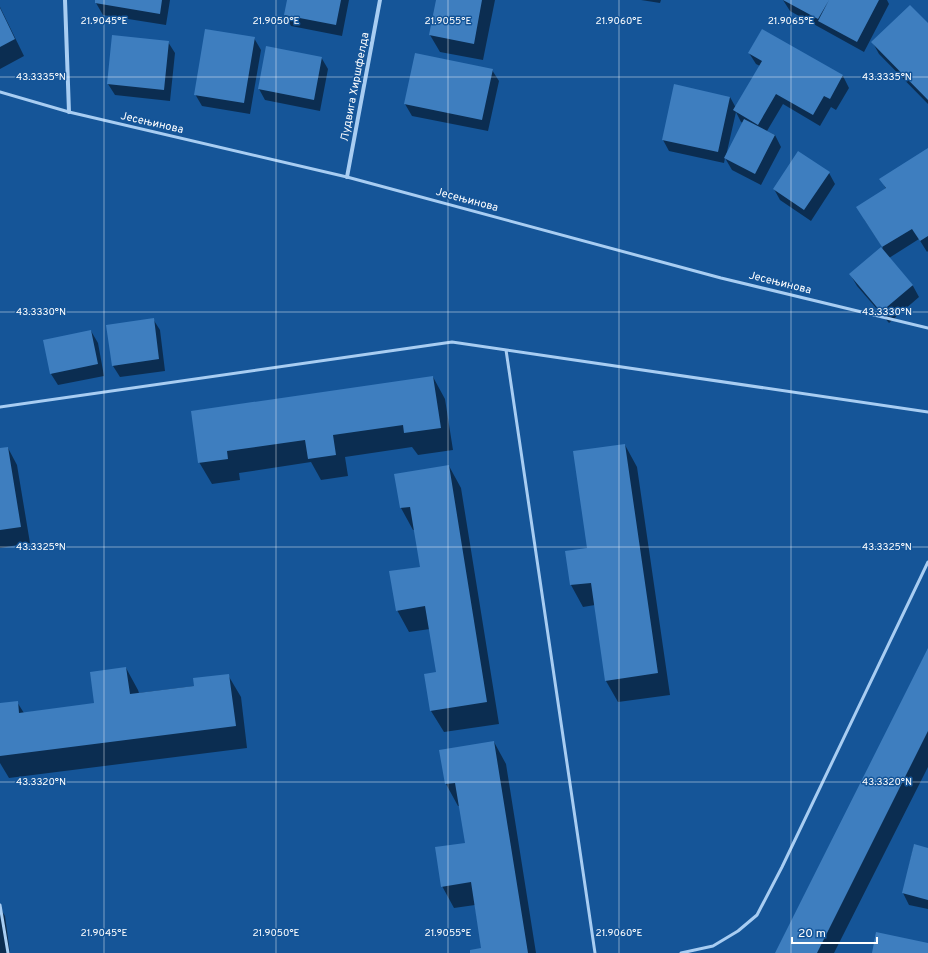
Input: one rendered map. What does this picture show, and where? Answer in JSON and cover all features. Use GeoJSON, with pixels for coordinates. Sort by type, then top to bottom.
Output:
{"type":"FeatureCollection","features":[{"type":"Feature","properties":{"kind":"street"},"geometry":{"type":"LineString","coordinates":[[65,0],[69,112]]}},
{"type":"Feature","properties":{"kind":"street","name":"Лудвига Хиршфелда"},"geometry":{"type":"LineString","coordinates":[[347,177],[380,0]]}},
{"type":"Feature","properties":{"kind":"lane","name":"Јесењинова"},"geometry":{"type":"LineString","coordinates":[[0,92],[69,112],[347,177],[721,278],[928,328]]}},
{"type":"Feature","properties":{"kind":"lane"},"geometry":{"type":"LineString","coordinates":[[0,407],[452,342],[928,412]]}},
{"type":"Feature","properties":{"kind":"lane"},"geometry":{"type":"LineString","coordinates":[[506,350],[595,953]]}},
{"type":"Feature","properties":{"kind":"lane"},"geometry":{"type":"LineString","coordinates":[[681,953],[713,946],[738,931],[756,914],[782,867],[928,562]]}},
{"type":"Feature","properties":{"kind":"lane"},"geometry":{"type":"LineString","coordinates":[[0,906],[8,953]]}},
{"type":"Feature","properties":{"kind":"building"},"geometry":{"type":"Polygon","coordinates":[[[95,0],[162,0],[160,14],[95,3],[95,0]]]}},
{"type":"Feature","properties":{"kind":"building"},"geometry":{"type":"Polygon","coordinates":[[[287,0],[341,0],[336,25],[284,15],[287,0]]]}},
{"type":"Feature","properties":{"kind":"building"},"geometry":{"type":"Polygon","coordinates":[[[436,0],[482,0],[474,44],[429,35],[436,0]]]}},
{"type":"Feature","properties":{"kind":"building"},"geometry":{"type":"Polygon","coordinates":[[[783,0],[829,0],[818,19],[783,0]]]}},
{"type":"Feature","properties":{"kind":"building"},"geometry":{"type":"Polygon","coordinates":[[[829,0],[879,0],[857,42],[818,21],[829,0]]]}},
{"type":"Feature","properties":{"kind":"building"},"geometry":{"type":"Polygon","coordinates":[[[910,5],[928,23],[928,100],[871,42],[910,5]]]}},
{"type":"Feature","properties":{"kind":"building"},"geometry":{"type":"Polygon","coordinates":[[[0,8],[15,39],[0,47],[0,8]]]}},
{"type":"Feature","properties":{"kind":"building"},"geometry":{"type":"Polygon","coordinates":[[[205,29],[255,37],[244,103],[194,95],[205,29]]]}},
{"type":"Feature","properties":{"kind":"building"},"geometry":{"type":"Polygon","coordinates":[[[762,29],[843,75],[830,99],[824,96],[813,115],[776,94],[758,125],[733,110],[762,61],[748,53],[762,29]]]}},
{"type":"Feature","properties":{"kind":"building"},"geometry":{"type":"Polygon","coordinates":[[[112,35],[169,41],[164,90],[107,84],[112,35]]]}},
{"type":"Feature","properties":{"kind":"building"},"geometry":{"type":"Polygon","coordinates":[[[266,46],[322,57],[314,100],[258,89],[266,46]]]}},
{"type":"Feature","properties":{"kind":"building"},"geometry":{"type":"Polygon","coordinates":[[[415,53],[493,69],[482,120],[404,104],[415,53]]]}},
{"type":"Feature","properties":{"kind":"building"},"geometry":{"type":"Polygon","coordinates":[[[674,84],[730,97],[718,152],[662,140],[674,84]]]}},
{"type":"Feature","properties":{"kind":"building"},"geometry":{"type":"Polygon","coordinates":[[[744,119],[775,135],[755,174],[724,158],[744,119]]]}},
{"type":"Feature","properties":{"kind":"building"},"geometry":{"type":"Polygon","coordinates":[[[928,148],[928,236],[920,241],[912,229],[882,247],[856,207],[886,188],[879,179],[928,148]]]}},
{"type":"Feature","properties":{"kind":"building"},"geometry":{"type":"Polygon","coordinates":[[[798,151],[830,172],[804,210],[773,189],[798,151]]]}},
{"type":"Feature","properties":{"kind":"building"},"geometry":{"type":"Polygon","coordinates":[[[881,247],[913,285],[881,312],[849,274],[881,247]]]}},
{"type":"Feature","properties":{"kind":"building"},"geometry":{"type":"Polygon","coordinates":[[[154,318],[159,359],[112,366],[106,325],[154,318]]]}},
{"type":"Feature","properties":{"kind":"building"},"geometry":{"type":"Polygon","coordinates":[[[91,330],[98,364],[50,374],[43,340],[91,330]]]}},
{"type":"Feature","properties":{"kind":"building"},"geometry":{"type":"Polygon","coordinates":[[[433,376],[441,428],[404,433],[403,425],[333,435],[336,455],[308,459],[305,440],[227,451],[228,459],[198,463],[191,411],[433,376]]]}},
{"type":"Feature","properties":{"kind":"building"},"geometry":{"type":"Polygon","coordinates":[[[625,444],[658,673],[605,681],[591,583],[570,585],[565,551],[587,548],[573,451],[625,444]]]}},
{"type":"Feature","properties":{"kind":"building"},"geometry":{"type":"Polygon","coordinates":[[[8,447],[21,527],[0,530],[0,448],[8,447]]]}},
{"type":"Feature","properties":{"kind":"building"},"geometry":{"type":"Polygon","coordinates":[[[449,465],[487,702],[430,711],[424,674],[436,672],[425,606],[396,611],[389,571],[420,567],[410,507],[400,508],[394,474],[449,465]]]}},
{"type":"Feature","properties":{"kind":"building"},"geometry":{"type":"Polygon","coordinates":[[[928,648],[928,731],[817,953],[775,953],[928,648]]]}},
{"type":"Feature","properties":{"kind":"building"},"geometry":{"type":"Polygon","coordinates":[[[126,667],[130,694],[194,686],[193,678],[229,674],[236,726],[0,756],[0,703],[18,701],[19,713],[94,703],[90,672],[126,667]]]}},
{"type":"Feature","properties":{"kind":"building"},"geometry":{"type":"Polygon","coordinates":[[[494,741],[528,953],[470,953],[470,950],[481,948],[471,882],[441,887],[435,847],[465,843],[455,783],[445,784],[439,750],[494,741]]]}},
{"type":"Feature","properties":{"kind":"building"},"geometry":{"type":"Polygon","coordinates":[[[914,844],[928,848],[928,900],[902,893],[914,844]]]}},
{"type":"Feature","properties":{"kind":"building"},"geometry":{"type":"Polygon","coordinates":[[[876,932],[928,943],[928,953],[872,953],[876,932]]]}}]}
